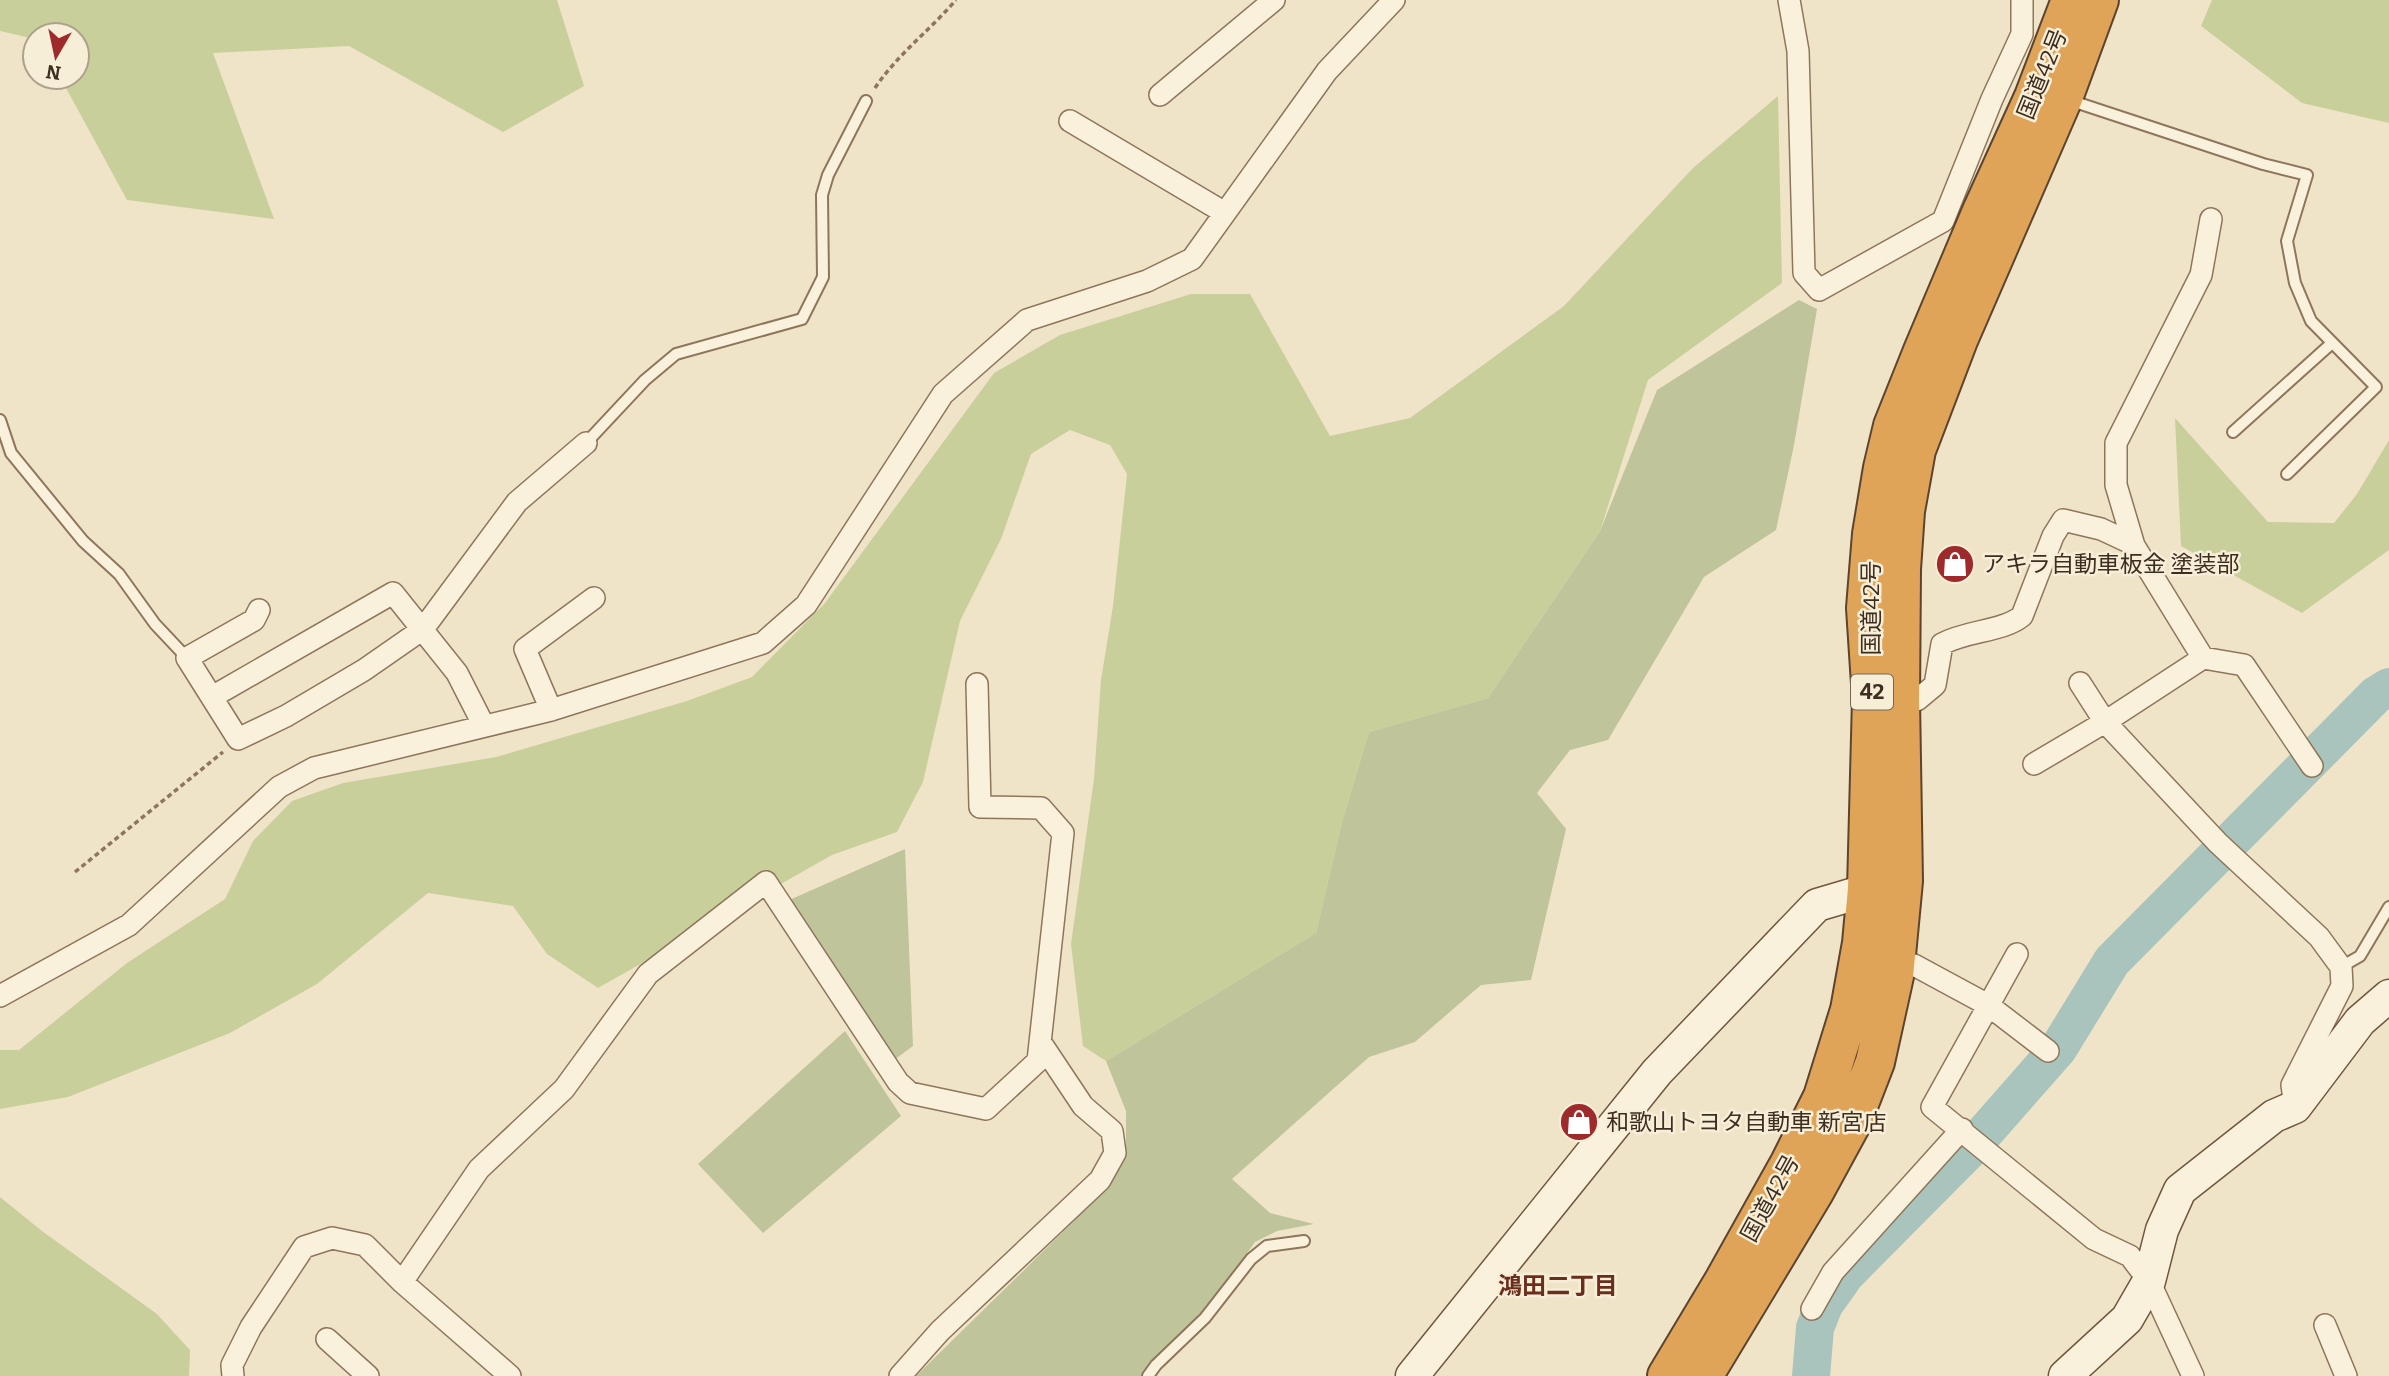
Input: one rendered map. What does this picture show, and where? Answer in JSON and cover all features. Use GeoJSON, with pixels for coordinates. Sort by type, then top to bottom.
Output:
{"type":"FeatureCollection","features":[{"type":"Feature","properties":{"kind":"highway","name":"国道42号"},"geometry":{"type":"LineString","coordinates":[[1886,700],[1866,608],[1872,534],[1883,468],[1894,426],[1983,209],[2035,97],[2071,0]]}},
{"type":"Feature","properties":{"kind":"highway","name":"国道42号"},"geometry":{"type":"LineString","coordinates":[[1703,1376],[1777,1256],[1851,1124],[1875,1062],[1891,989],[1885,885],[1886,700],[1905,511],[1916,450],[1958,340],[2063,98],[2099,0]]}},
{"type":"Feature","properties":{"kind":"highway","name":"国道42号"},"geometry":{"type":"LineString","coordinates":[[1667,1376],[1790,1163],[1823,1097],[1850,1010],[1862,943],[1885,885]]}},
{"type":"Feature","properties":{"kind":"street"},"geometry":{"type":"LineString","coordinates":[[1160,95],[1274,0]]}},
{"type":"Feature","properties":{"kind":"street"},"geometry":{"type":"LineString","coordinates":[[0,996],[129,925],[279,787],[314,768],[551,710],[763,643],[806,605],[943,394],[1027,320],[1147,281],[1192,259],[1327,71],[1394,0]]}},
{"type":"Feature","properties":{"kind":"street"},"geometry":{"type":"LineString","coordinates":[[1789,0],[1798,51],[1804,273],[1819,290],[1943,222],[1992,99],[2022,34],[2022,0]]}},
{"type":"Feature","properties":{"kind":"street"},"geometry":{"type":"LineString","coordinates":[[1070,121],[1225,213]]}},
{"type":"Feature","properties":{"kind":"street"},"geometry":{"type":"LineString","coordinates":[[2135,549],[2116,485],[2116,443],[2201,275],[2211,219]]}},
{"type":"Feature","properties":{"kind":"street"},"geometry":{"type":"LineString","coordinates":[[259,610],[254,620],[187,658],[238,739],[286,716],[364,670],[423,629],[517,502],[586,443]]}},
{"type":"Feature","properties":{"kind":"street"},"geometry":{"type":"LineString","coordinates":[[1886,700],[1917,700],[1935,685],[1942,644],[1959,635],[2013,623],[2022,616],[2053,536],[2063,520],[2101,529],[2133,544],[2203,658]]}},
{"type":"Feature","properties":{"kind":"street"},"geometry":{"type":"LineString","coordinates":[[212,698],[393,593],[457,673],[484,726]]}},
{"type":"Feature","properties":{"kind":"street"},"geometry":{"type":"LineString","coordinates":[[551,710],[525,649],[594,598]]}},
{"type":"Feature","properties":{"kind":"street"},"geometry":{"type":"LineString","coordinates":[[2035,764],[2203,658],[2244,665],[2312,766]]}},
{"type":"Feature","properties":{"kind":"street"},"geometry":{"type":"LineString","coordinates":[[2081,683],[2105,722],[2223,849],[2319,937],[2341,967],[2343,986],[2292,1085],[2295,1107]]}},
{"type":"Feature","properties":{"kind":"street"},"geometry":{"type":"LineString","coordinates":[[402,1282],[480,1168],[564,1089],[648,974],[766,882],[898,1082],[910,1093],[986,1109],[1038,1061],[1063,833],[1041,808],[980,807],[977,684]]}},
{"type":"Feature","properties":{"kind":"street"},"geometry":{"type":"LineString","coordinates":[[1412,1376],[1657,1072],[1817,905],[1885,885]]}},
{"type":"Feature","properties":{"kind":"street"},"geometry":{"type":"LineString","coordinates":[[2017,954],[1932,1107],[2094,1239],[2130,1256],[2150,1282],[2193,1376]]}},
{"type":"Feature","properties":{"kind":"street"},"geometry":{"type":"LineString","coordinates":[[1914,965],[1988,1005],[2048,1051]]}},
{"type":"Feature","properties":{"kind":"street"},"geometry":{"type":"LineString","coordinates":[[2065,1376],[2127,1319],[2150,1282],[2162,1230],[2180,1189],[2274,1116],[2295,1107],[2360,1021],[2389,996]]}},
{"type":"Feature","properties":{"kind":"street"},"geometry":{"type":"LineString","coordinates":[[900,1376],[940,1331],[1100,1180],[1115,1153],[1112,1131],[1083,1105],[1041,1043]]}},
{"type":"Feature","properties":{"kind":"street"},"geometry":{"type":"LineString","coordinates":[[1812,1309],[1833,1272],[1962,1130]]}},
{"type":"Feature","properties":{"kind":"street"},"geometry":{"type":"LineString","coordinates":[[233,1376],[232,1365],[251,1327],[304,1247],[332,1238],[365,1244],[402,1282],[510,1376]]}},
{"type":"Feature","properties":{"kind":"street"},"geometry":{"type":"LineString","coordinates":[[2325,1325],[2346,1376]]}},
{"type":"Feature","properties":{"kind":"street"},"geometry":{"type":"LineString","coordinates":[[327,1339],[368,1376]]}},
{"type":"Feature","properties":{"kind":"lane"},"geometry":{"type":"LineString","coordinates":[[2063,98],[2263,164],[2307,175],[2287,242],[2295,283],[2311,321],[2376,387],[2287,474]]}},
{"type":"Feature","properties":{"kind":"lane"},"geometry":{"type":"LineString","coordinates":[[586,443],[645,380],[676,354],[802,319],[823,277],[822,195],[828,176],[866,101]]}},
{"type":"Feature","properties":{"kind":"lane"},"geometry":{"type":"LineString","coordinates":[[2233,432],[2332,343]]}},
{"type":"Feature","properties":{"kind":"lane"},"geometry":{"type":"LineString","coordinates":[[0,420],[11,453],[83,541],[119,574],[155,624],[187,658]]}},
{"type":"Feature","properties":{"kind":"lane"},"geometry":{"type":"LineString","coordinates":[[2341,967],[2360,956],[2389,907]]}},
{"type":"Feature","properties":{"kind":"lane"},"geometry":{"type":"LineString","coordinates":[[1148,1376],[1205,1318],[1251,1259],[1267,1246],[1304,1241]]}},
{"type":"Feature","properties":{"kind":"path"},"geometry":{"type":"LineString","coordinates":[[866,101],[886,71],[936,24],[957,0]]}},
{"type":"Feature","properties":{"kind":"path"},"geometry":{"type":"LineString","coordinates":[[75,872],[238,739]]}},
{"type":"Feature","properties":{"kind":"green space"},"geometry":{"type":"Polygon","coordinates":[[[0,0],[557,0],[584,86],[503,132],[349,46],[213,53],[274,219],[127,200],[68,91],[91,91],[91,21],[21,21],[21,36],[0,31],[0,0]]]}},
{"type":"Feature","properties":{"kind":"green space"},"geometry":{"type":"Polygon","coordinates":[[[2212,0],[2389,0],[2389,123],[2302,103],[2201,26],[2212,0]]]}},
{"type":"Feature","properties":{"kind":"green space"},"geometry":{"type":"Polygon","coordinates":[[[1778,96],[1782,283],[1648,380],[1600,531],[1488,698],[1369,732],[1342,822],[1316,933],[1106,1061],[1083,1046],[1071,944],[1094,779],[1101,680],[1113,606],[1127,474],[1110,445],[1070,430],[1031,454],[1001,539],[960,621],[923,782],[897,832],[832,855],[598,988],[547,954],[513,906],[428,893],[317,984],[230,1033],[68,1097],[0,1109],[0,1050],[19,1050],[127,963],[225,899],[253,841],[292,801],[343,783],[496,757],[687,701],[752,677],[825,603],[994,373],[1060,335],[1191,294],[1250,294],[1330,436],[1410,418],[1564,306],[1693,168],[1778,96]]]}},
{"type":"Feature","properties":{"kind":"green space"},"geometry":{"type":"Polygon","coordinates":[[[1799,300],[1817,309],[1794,445],[1776,530],[1704,577],[1608,740],[1570,750],[1537,793],[1566,829],[1531,980],[1481,985],[1415,1042],[1369,1057],[1232,1179],[1270,1213],[1314,1224],[1277,1231],[1255,1242],[1206,1310],[1146,1376],[916,1376],[1073,1222],[1126,1153],[1126,1111],[1106,1061],[1316,933],[1342,822],[1369,732],[1488,698],[1600,531],[1657,390],[1799,300]]]}},
{"type":"Feature","properties":{"kind":"green space"},"geometry":{"type":"Polygon","coordinates":[[[2175,418],[2268,522],[2334,523],[2357,494],[2389,440],[2389,550],[2302,613],[2181,546],[2175,418]]]}},
{"type":"Feature","properties":{"kind":"green space"},"geometry":{"type":"Polygon","coordinates":[[[905,849],[913,1046],[894,1060],[787,901],[905,849]]]}},
{"type":"Feature","properties":{"kind":"green space"},"geometry":{"type":"Polygon","coordinates":[[[845,1031],[901,1116],[763,1233],[698,1164],[845,1031]]]}},
{"type":"Feature","properties":{"kind":"green space"},"geometry":{"type":"Polygon","coordinates":[[[0,1197],[42,1231],[157,1314],[190,1350],[189,1376],[0,1376],[0,1197]]]}},
{"type":"Feature","properties":{"kind":"waterway"},"geometry":{"type":"LineString","coordinates":[[1811,1376],[1815,1328],[1824,1305],[1846,1274],[1971,1148],[2058,1049],[2112,961],[2376,695],[2389,687]]}},
{"type":"Feature","properties":{"kind":"place","name":"アキラ自動車板金 塗装部"},"geometry":{"type":"Point","coordinates":[1955,564]}},
{"type":"Feature","properties":{"kind":"place","name":"和歌山トヨタ自動車 新宮店"},"geometry":{"type":"Point","coordinates":[1579,1122]}},
{"type":"Feature","properties":{"kind":"district","name":"鴻田二丁目"},"geometry":{"type":"Point","coordinates":[1558,1286]}}]}
